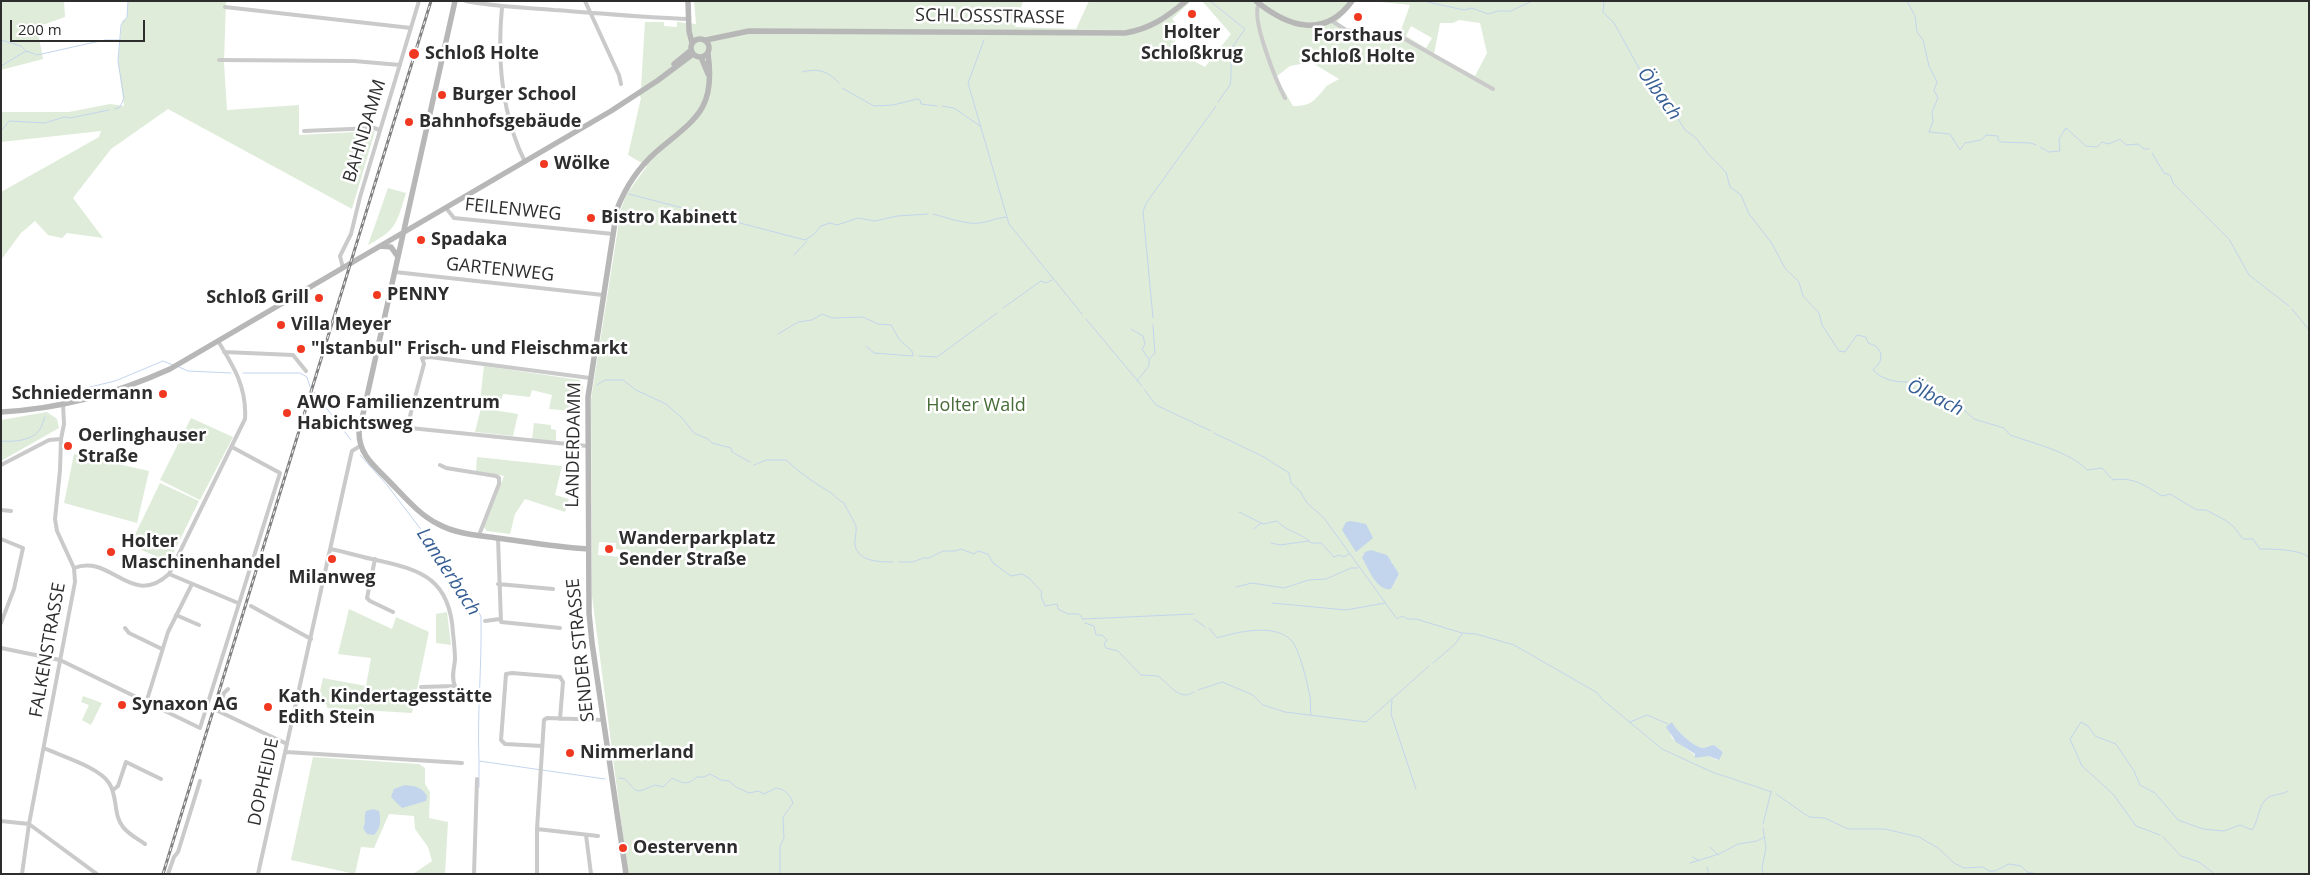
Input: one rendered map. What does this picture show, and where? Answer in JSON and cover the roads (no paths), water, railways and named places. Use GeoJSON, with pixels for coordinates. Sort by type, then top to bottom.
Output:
{"type":"FeatureCollection","features":[{"type":"Feature","properties":{"kind":"main road"},"geometry":{"type":"LineString","coordinates":[[455,1],[361,423],[360,446],[369,460],[423,515],[453,530],[498,538],[588,548]]}},
{"type":"Feature","properties":{"kind":"main road"},"geometry":{"type":"LineString","coordinates":[[688,1],[692,52]]}},
{"type":"Feature","properties":{"kind":"main road","name":"SCHLOSSSTRASSE"},"geometry":{"type":"LineString","coordinates":[[706,40],[749,30],[1125,33],[1136,31],[1161,21],[1186,1]]}},
{"type":"Feature","properties":{"kind":"main road"},"geometry":{"type":"LineString","coordinates":[[1257,3],[1275,14],[1301,24],[1316,25],[1332,21],[1352,1]]}},
{"type":"Feature","properties":{"kind":"main road"},"geometry":{"type":"LineString","coordinates":[[689,22],[698,38],[706,40],[710,46],[708,54],[701,57]]}},
{"type":"Feature","properties":{"kind":"main road","name":"SCHLOSSSTRASSE"},"geometry":{"type":"LineString","coordinates":[[710,46],[724,36]]}},
{"type":"Feature","properties":{"kind":"main road"},"geometry":{"type":"LineString","coordinates":[[692,42],[698,38]]}},
{"type":"Feature","properties":{"kind":"main road"},"geometry":{"type":"LineString","coordinates":[[1,412],[63,404],[112,392],[170,369],[634,97],[666,73],[675,62],[692,52]]}},
{"type":"Feature","properties":{"kind":"main road"},"geometry":{"type":"LineString","coordinates":[[692,52],[701,57],[710,78]]}},
{"type":"Feature","properties":{"kind":"main road","name":"LANDERDAMM"},"geometry":{"type":"LineString","coordinates":[[588,548],[587,446],[590,378],[617,209],[632,179],[656,152],[698,116],[707,99],[710,78],[708,54]]}},
{"type":"Feature","properties":{"kind":"main road"},"geometry":{"type":"LineString","coordinates":[[378,246],[390,247],[398,258]]}},
{"type":"Feature","properties":{"kind":"main road","name":"SENDER STRASSE"},"geometry":{"type":"LineString","coordinates":[[588,548],[591,633],[626,874]]}},
{"type":"Feature","properties":{"kind":"street","name":"BAHNDAMM"},"geometry":{"type":"LineString","coordinates":[[343,268],[340,256],[352,234],[360,197],[419,1]]}},
{"type":"Feature","properties":{"kind":"street"},"geometry":{"type":"LineString","coordinates":[[466,1],[502,7],[689,22]]}},
{"type":"Feature","properties":{"kind":"street"},"geometry":{"type":"LineString","coordinates":[[585,1],[619,75],[621,84]]}},
{"type":"Feature","properties":{"kind":"street"},"geometry":{"type":"LineString","coordinates":[[1257,3],[1258,22],[1277,84],[1285,98]]}},
{"type":"Feature","properties":{"kind":"street"},"geometry":{"type":"LineString","coordinates":[[225,7],[411,28]]}},
{"type":"Feature","properties":{"kind":"street"},"geometry":{"type":"LineString","coordinates":[[502,7],[499,59],[506,110],[511,130],[525,162]]}},
{"type":"Feature","properties":{"kind":"street"},"geometry":{"type":"LineString","coordinates":[[1332,21],[1346,30],[1403,38],[1493,89]]}},
{"type":"Feature","properties":{"kind":"street"},"geometry":{"type":"LineString","coordinates":[[219,60],[354,61],[400,65]]}},
{"type":"Feature","properties":{"kind":"street"},"geometry":{"type":"LineString","coordinates":[[304,130],[374,128],[380,130]]}},
{"type":"Feature","properties":{"kind":"street","name":"FEILENWEG"},"geometry":{"type":"LineString","coordinates":[[446,208],[454,218],[613,234]]}},
{"type":"Feature","properties":{"kind":"street","name":"GARTENWEG"},"geometry":{"type":"LineString","coordinates":[[395,272],[603,296]]}},
{"type":"Feature","properties":{"kind":"street"},"geometry":{"type":"LineString","coordinates":[[74,568],[89,564],[135,585],[148,587],[159,583],[169,574],[245,419],[246,402],[239,379],[218,341]]}},
{"type":"Feature","properties":{"kind":"street"},"geometry":{"type":"LineString","coordinates":[[224,352],[293,355],[306,371]]}},
{"type":"Feature","properties":{"kind":"street"},"geometry":{"type":"LineString","coordinates":[[410,416],[424,364],[422,358],[430,357],[590,378]]}},
{"type":"Feature","properties":{"kind":"street","name":"FALKENSTRASSE"},"geometry":{"type":"LineString","coordinates":[[22,874],[29,824],[75,582],[74,568],[57,532],[55,519],[61,439],[64,424],[63,404]]}},
{"type":"Feature","properties":{"kind":"street"},"geometry":{"type":"LineString","coordinates":[[361,423],[587,446]]}},
{"type":"Feature","properties":{"kind":"street"},"geometry":{"type":"LineString","coordinates":[[1,465],[49,440],[61,439]]}},
{"type":"Feature","properties":{"kind":"street","name":"DOPHEIDE"},"geometry":{"type":"LineString","coordinates":[[258,874],[332,549],[351,455],[352,451],[360,446]]}},
{"type":"Feature","properties":{"kind":"street"},"geometry":{"type":"LineString","coordinates":[[1,648],[60,660],[200,728],[280,473],[232,447]]}},
{"type":"Feature","properties":{"kind":"street"},"geometry":{"type":"LineString","coordinates":[[440,465],[446,468],[499,478],[499,484],[479,535]]}},
{"type":"Feature","properties":{"kind":"street"},"geometry":{"type":"LineString","coordinates":[[1,510],[11,511]]}},
{"type":"Feature","properties":{"kind":"street"},"geometry":{"type":"LineString","coordinates":[[498,538],[500,620]]}},
{"type":"Feature","properties":{"kind":"street"},"geometry":{"type":"LineString","coordinates":[[1,539],[22,548],[14,589],[1,623]]}},
{"type":"Feature","properties":{"kind":"street"},"geometry":{"type":"LineString","coordinates":[[332,549],[375,560],[405,565],[425,574],[438,586],[450,607],[453,626],[455,660],[453,678],[455,686],[421,687]]}},
{"type":"Feature","properties":{"kind":"street"},"geometry":{"type":"LineString","coordinates":[[375,560],[367,598],[394,612]]}},
{"type":"Feature","properties":{"kind":"street"},"geometry":{"type":"LineString","coordinates":[[169,574],[238,603]]}},
{"type":"Feature","properties":{"kind":"street"},"geometry":{"type":"LineString","coordinates":[[146,703],[162,649],[176,615],[192,584]]}},
{"type":"Feature","properties":{"kind":"street"},"geometry":{"type":"LineString","coordinates":[[498,584],[554,589]]}},
{"type":"Feature","properties":{"kind":"street"},"geometry":{"type":"LineString","coordinates":[[251,606],[311,639]]}},
{"type":"Feature","properties":{"kind":"street"},"geometry":{"type":"LineString","coordinates":[[176,615],[199,625]]}},
{"type":"Feature","properties":{"kind":"street"},"geometry":{"type":"LineString","coordinates":[[485,621],[500,620],[560,628]]}},
{"type":"Feature","properties":{"kind":"street"},"geometry":{"type":"LineString","coordinates":[[125,628],[129,633],[162,649]]}},
{"type":"Feature","properties":{"kind":"street"},"geometry":{"type":"LineString","coordinates":[[542,746],[505,744],[501,740],[506,674],[560,677],[563,682],[560,719]]}},
{"type":"Feature","properties":{"kind":"street"},"geometry":{"type":"LineString","coordinates":[[228,688],[218,712],[287,744]]}},
{"type":"Feature","properties":{"kind":"street"},"geometry":{"type":"LineString","coordinates":[[537,874],[537,829],[544,720],[547,718],[603,720]]}},
{"type":"Feature","properties":{"kind":"street"},"geometry":{"type":"LineString","coordinates":[[44,748],[100,774],[108,781],[113,790],[122,826],[145,844]]}},
{"type":"Feature","properties":{"kind":"street"},"geometry":{"type":"LineString","coordinates":[[286,752],[462,762]]}},
{"type":"Feature","properties":{"kind":"street"},"geometry":{"type":"LineString","coordinates":[[113,790],[118,786],[126,762],[161,780]]}},
{"type":"Feature","properties":{"kind":"street"},"geometry":{"type":"LineString","coordinates":[[474,874],[477,779]]}},
{"type":"Feature","properties":{"kind":"street"},"geometry":{"type":"LineString","coordinates":[[168,874],[174,857],[178,852],[200,781]]}},
{"type":"Feature","properties":{"kind":"street"},"geometry":{"type":"LineString","coordinates":[[1,821],[29,824],[97,874]]}},
{"type":"Feature","properties":{"kind":"street"},"geometry":{"type":"LineString","coordinates":[[537,829],[598,836]]}},
{"type":"Feature","properties":{"kind":"street"},"geometry":{"type":"LineString","coordinates":[[586,835],[591,874]]}},
{"type":"Feature","properties":{"kind":"water"},"geometry":{"type":"Polygon","coordinates":[[[1346,522],[1366,524],[1373,538],[1356,552],[1342,530],[1346,522]]]}},
{"type":"Feature","properties":{"kind":"water"},"geometry":{"type":"Polygon","coordinates":[[[1371,550],[1387,555],[1399,574],[1391,589],[1381,587],[1377,583],[1362,558],[1365,552],[1371,550]]]}},
{"type":"Feature","properties":{"kind":"water"},"geometry":{"type":"Polygon","coordinates":[[[1672,722],[1695,745],[1703,748],[1714,745],[1723,752],[1719,760],[1708,756],[1695,758],[1695,754],[1676,742],[1666,727],[1672,722]]]}},
{"type":"Feature","properties":{"kind":"water"},"geometry":{"type":"Polygon","coordinates":[[[405,785],[423,791],[427,796],[426,801],[402,808],[391,797],[394,789],[405,785]]]}},
{"type":"Feature","properties":{"kind":"water"},"geometry":{"type":"Polygon","coordinates":[[[373,809],[379,811],[380,818],[379,827],[374,835],[367,834],[363,828],[366,811],[373,809]]]}},
{"type":"Feature","properties":{"kind":"waterway"},"geometry":{"type":"LineString","coordinates":[[115,109],[120,107],[124,98],[118,61],[121,25],[127,17],[128,1]]}},
{"type":"Feature","properties":{"kind":"waterway"},"geometry":{"type":"LineString","coordinates":[[1210,1],[1245,29],[1231,49],[1230,85],[1218,102]]}},
{"type":"Feature","properties":{"kind":"waterway","name":"Ölbach"},"geometry":{"type":"LineString","coordinates":[[1423,1],[1464,10],[1472,8],[1488,14],[1498,11],[1511,11],[1532,1]]}},
{"type":"Feature","properties":{"kind":"waterway","name":"Ölbach"},"geometry":{"type":"LineString","coordinates":[[1604,1],[1603,12],[1614,23],[1645,79],[1667,101],[1685,130],[1696,138],[1726,172],[1730,187],[1741,195],[1749,214],[1771,242],[1785,268],[1799,282],[1803,296],[1819,313],[1822,325],[1839,351],[1845,352],[1857,335],[1866,337],[1868,343],[1876,346],[1881,353],[1880,362],[1873,370],[1885,378],[1893,381],[1908,382],[1919,394],[1934,397],[1954,410],[1964,410],[1974,419],[2004,428],[2010,435],[2061,453],[2087,470],[2102,468],[2113,480],[2133,481],[2144,485],[2162,496],[2170,494],[2197,510],[2206,510],[2233,526],[2243,539],[2253,539],[2260,549],[2292,551],[2309,557]]}},
{"type":"Feature","properties":{"kind":"waterway"},"geometry":{"type":"LineString","coordinates":[[1907,1],[1915,16],[1917,32],[1923,40],[1929,66],[1937,82],[1934,90],[1938,98],[1932,112],[1933,121],[1929,132],[1950,134],[1960,150],[1965,143],[1981,140],[1986,135],[1998,136],[1998,140],[2001,142],[2031,143],[2036,145]]}},
{"type":"Feature","properties":{"kind":"waterway"},"geometry":{"type":"LineString","coordinates":[[1,40],[21,46],[25,50]]}},
{"type":"Feature","properties":{"kind":"waterway"},"geometry":{"type":"LineString","coordinates":[[104,40],[121,40]]}},
{"type":"Feature","properties":{"kind":"waterway"},"geometry":{"type":"LineString","coordinates":[[984,40],[968,83],[1009,224],[1082,314]]}},
{"type":"Feature","properties":{"kind":"waterway"},"geometry":{"type":"LineString","coordinates":[[1,66],[26,51],[37,55],[100,41]]}},
{"type":"Feature","properties":{"kind":"waterway"},"geometry":{"type":"LineString","coordinates":[[802,72],[822,71],[839,83]]}},
{"type":"Feature","properties":{"kind":"waterway"},"geometry":{"type":"LineString","coordinates":[[842,88],[874,106],[893,105],[917,99],[920,100],[921,104],[937,106]]}},
{"type":"Feature","properties":{"kind":"waterway"},"geometry":{"type":"LineString","coordinates":[[942,106],[954,108],[980,126]]}},
{"type":"Feature","properties":{"kind":"waterway"},"geometry":{"type":"LineString","coordinates":[[1153,318],[1143,211],[1147,202],[1216,106]]}},
{"type":"Feature","properties":{"kind":"waterway"},"geometry":{"type":"LineString","coordinates":[[1,131],[9,121],[45,123],[64,117],[70,118],[109,110]]}},
{"type":"Feature","properties":{"kind":"waterway"},"geometry":{"type":"LineString","coordinates":[[2040,147],[2049,152],[2060,151],[2059,139],[2066,128],[2086,146],[2097,147],[2102,142],[2109,144],[2120,139],[2126,145],[2138,144],[2144,149],[2149,149]]}},
{"type":"Feature","properties":{"kind":"waterway"},"geometry":{"type":"LineString","coordinates":[[2152,153],[2164,173],[2170,175],[2173,183],[2229,239],[2249,275],[2289,306]]}},
{"type":"Feature","properties":{"kind":"waterway"},"geometry":{"type":"LineString","coordinates":[[629,194],[805,240],[813,235],[821,226],[830,223],[837,225],[858,218],[875,221],[897,216],[928,214]]}},
{"type":"Feature","properties":{"kind":"waterway"},"geometry":{"type":"LineString","coordinates":[[933,214],[962,222],[974,223],[1006,217]]}},
{"type":"Feature","properties":{"kind":"waterway"},"geometry":{"type":"LineString","coordinates":[[794,255],[807,241]]}},
{"type":"Feature","properties":{"kind":"waterway"},"geometry":{"type":"LineString","coordinates":[[1003,308],[1041,281],[1046,283],[1052,280]]}},
{"type":"Feature","properties":{"kind":"waterway"},"geometry":{"type":"LineString","coordinates":[[2292,309],[2309,330]]}},
{"type":"Feature","properties":{"kind":"waterway"},"geometry":{"type":"LineString","coordinates":[[919,356],[937,357],[997,313]]}},
{"type":"Feature","properties":{"kind":"waterway"},"geometry":{"type":"LineString","coordinates":[[778,334],[798,322],[812,320],[822,314],[832,318],[863,317],[878,324],[891,325],[899,339],[912,351],[913,356],[874,353],[866,346]]}},
{"type":"Feature","properties":{"kind":"waterway"},"geometry":{"type":"LineString","coordinates":[[1086,319],[1142,386]]}},
{"type":"Feature","properties":{"kind":"waterway"},"geometry":{"type":"LineString","coordinates":[[1137,381],[1149,366],[1149,359],[1155,353],[1153,325]]}},
{"type":"Feature","properties":{"kind":"waterway"},"geometry":{"type":"LineString","coordinates":[[1131,329],[1143,336],[1145,344],[1142,349],[1148,358]]}},
{"type":"Feature","properties":{"kind":"waterway","name":"Landerbach"},"geometry":{"type":"LineString","coordinates":[[48,397],[115,381],[163,361],[173,365]]}},
{"type":"Feature","properties":{"kind":"waterway","name":"Landerbach"},"geometry":{"type":"LineString","coordinates":[[179,367],[188,371],[231,373]]}},
{"type":"Feature","properties":{"kind":"waterway","name":"Landerbach"},"geometry":{"type":"LineString","coordinates":[[243,373],[300,373],[307,377],[310,387]]}},
{"type":"Feature","properties":{"kind":"waterway"},"geometry":{"type":"LineString","coordinates":[[597,385],[605,380],[623,380],[636,390],[666,404],[683,419],[694,433],[708,439],[712,443],[731,448],[732,452],[750,462]]}},
{"type":"Feature","properties":{"kind":"waterway"},"geometry":{"type":"LineString","coordinates":[[1144,389],[1156,405],[1211,431]]}},
{"type":"Feature","properties":{"kind":"waterway","name":"Landerbach"},"geometry":{"type":"LineString","coordinates":[[314,392],[338,423]]}},
{"type":"Feature","properties":{"kind":"waterway","name":"Landerbach"},"geometry":{"type":"LineString","coordinates":[[1,441],[17,441],[33,436],[40,429],[45,417]]}},
{"type":"Feature","properties":{"kind":"waterway","name":"Landerbach"},"geometry":{"type":"LineString","coordinates":[[340,426],[351,440]]}},
{"type":"Feature","properties":{"kind":"waterway"},"geometry":{"type":"LineString","coordinates":[[1214,433],[1264,457],[1289,473],[1291,483],[1300,491],[1307,503],[1324,518],[1397,619],[1402,616],[1408,619],[1416,619],[1462,633],[1476,634],[1514,645],[1596,692],[1662,749],[1712,772],[1772,792]]}},
{"type":"Feature","properties":{"kind":"waterway","name":"Landerbach"},"geometry":{"type":"LineString","coordinates":[[360,455],[387,485],[449,566],[476,605],[481,617],[479,761],[605,779]]}},
{"type":"Feature","properties":{"kind":"waterway"},"geometry":{"type":"LineString","coordinates":[[754,465],[766,460],[786,460],[806,477],[844,503],[856,525],[855,545],[860,555],[870,560],[893,562]]}},
{"type":"Feature","properties":{"kind":"waterway"},"geometry":{"type":"LineString","coordinates":[[1239,512],[1263,524],[1277,521],[1285,528],[1311,543],[1321,543],[1334,557],[1339,555],[1344,557],[1349,554]]}},
{"type":"Feature","properties":{"kind":"waterway"},"geometry":{"type":"LineString","coordinates":[[1254,529],[1261,523]]}},
{"type":"Feature","properties":{"kind":"waterway"},"geometry":{"type":"LineString","coordinates":[[1271,543],[1280,545],[1309,541]]}},
{"type":"Feature","properties":{"kind":"waterway"},"geometry":{"type":"LineString","coordinates":[[899,562],[913,562],[929,558],[943,551],[961,549],[974,554],[978,551],[988,554],[993,563],[1011,576],[1022,574],[1029,578],[1042,592],[1041,596],[1045,606],[1057,604],[1058,609],[1068,614],[1079,614],[1083,619]]}},
{"type":"Feature","properties":{"kind":"waterway"},"geometry":{"type":"LineString","coordinates":[[1236,587],[1252,583],[1284,588],[1309,580],[1326,579],[1351,568],[1358,568]]}},
{"type":"Feature","properties":{"kind":"waterway"},"geometry":{"type":"LineString","coordinates":[[1272,603],[1346,610],[1385,603]]}},
{"type":"Feature","properties":{"kind":"waterway"},"geometry":{"type":"LineString","coordinates":[[1083,619],[1193,614]]}},
{"type":"Feature","properties":{"kind":"waterway"},"geometry":{"type":"LineString","coordinates":[[1194,619],[1205,627]]}},
{"type":"Feature","properties":{"kind":"waterway"},"geometry":{"type":"LineString","coordinates":[[1085,623],[1094,626],[1096,635],[1102,635],[1107,640],[1104,644],[1106,648],[1118,651],[1141,675],[1158,676],[1175,691],[1184,695],[1194,692]]}},
{"type":"Feature","properties":{"kind":"waterway"},"geometry":{"type":"LineString","coordinates":[[1209,628],[1217,638],[1235,633],[1265,630],[1284,635],[1291,640],[1305,675],[1310,696],[1311,715]]}},
{"type":"Feature","properties":{"kind":"waterway"},"geometry":{"type":"LineString","coordinates":[[1433,663],[1455,644],[1462,634]]}},
{"type":"Feature","properties":{"kind":"waterway"},"geometry":{"type":"LineString","coordinates":[[1198,690],[1222,682],[1253,695],[1263,705],[1285,712],[1366,722],[1429,666]]}},
{"type":"Feature","properties":{"kind":"waterway"},"geometry":{"type":"LineString","coordinates":[[1392,700],[1391,714],[1416,789]]}},
{"type":"Feature","properties":{"kind":"waterway"},"geometry":{"type":"LineString","coordinates":[[1630,722],[1647,715],[1668,724]]}},
{"type":"Feature","properties":{"kind":"waterway"},"geometry":{"type":"LineString","coordinates":[[2160,835],[2136,826],[2113,794],[2082,766],[2070,739],[2081,722],[2088,726],[2095,736],[2116,744],[2134,771],[2140,785],[2155,793],[2178,820],[2203,829],[2224,831],[2240,825],[2252,830],[2265,800],[2271,796],[2288,791]]}},
{"type":"Feature","properties":{"kind":"waterway"},"geometry":{"type":"LineString","coordinates":[[479,762],[479,787]]}},
{"type":"Feature","properties":{"kind":"waterway","name":"Landerbach"},"geometry":{"type":"LineString","coordinates":[[619,778],[625,779],[635,790],[640,791],[655,785],[663,787],[672,778],[688,783],[697,777],[704,777],[710,774],[721,780],[729,781],[736,787],[749,793],[759,791],[764,794],[776,788],[784,791],[793,803],[783,817],[784,838],[780,846],[780,874]]}},
{"type":"Feature","properties":{"kind":"waterway"},"geometry":{"type":"LineString","coordinates":[[1763,824],[1771,792]]}},
{"type":"Feature","properties":{"kind":"waterway"},"geometry":{"type":"LineString","coordinates":[[1776,794],[1809,817],[1825,818],[1848,829],[1885,829],[1919,837],[1938,848],[1954,863],[1964,868],[1983,867],[1989,871],[1995,871],[2009,864],[2021,866],[2027,872],[2038,874]]}},
{"type":"Feature","properties":{"kind":"waterway"},"geometry":{"type":"LineString","coordinates":[[1763,828],[1766,848],[1762,868],[1763,874]]}},
{"type":"Feature","properties":{"kind":"waterway"},"geometry":{"type":"LineString","coordinates":[[1690,863],[1719,854],[1738,844],[1757,841],[1765,837]]}},
{"type":"Feature","properties":{"kind":"waterway"},"geometry":{"type":"LineString","coordinates":[[2163,837],[2181,856],[2199,862],[2215,874]]}},
{"type":"Feature","properties":{"kind":"waterway"},"geometry":{"type":"LineString","coordinates":[[1710,847],[1717,854]]}},
{"type":"Feature","properties":{"kind":"waterway"},"geometry":{"type":"LineString","coordinates":[[1693,857],[1699,861]]}},
{"type":"Feature","properties":{"kind":"waterway"},"geometry":{"type":"LineString","coordinates":[[1707,867],[1709,874]]}},
{"type":"Feature","properties":{"kind":"railway"},"geometry":{"type":"LineString","coordinates":[[163,874],[431,1]]}},
{"type":"Feature","properties":{"kind":"place","name":"Holter Schloßkrug"},"geometry":{"type":"Point","coordinates":[1192,14]}},
{"type":"Feature","properties":{"kind":"place","name":"Forsthaus Schloß Holte"},"geometry":{"type":"Point","coordinates":[1358,17]}},
{"type":"Feature","properties":{"kind":"place","name":"Schloß Holte"},"geometry":{"type":"Point","coordinates":[414,54]}},
{"type":"Feature","properties":{"kind":"place","name":"Burger School"},"geometry":{"type":"Point","coordinates":[442,95]}},
{"type":"Feature","properties":{"kind":"place","name":"Bahnhofsgebäude"},"geometry":{"type":"Point","coordinates":[409,122]}},
{"type":"Feature","properties":{"kind":"place","name":"Wölke"},"geometry":{"type":"Point","coordinates":[544,164]}},
{"type":"Feature","properties":{"kind":"place","name":"Bistro Kabinett"},"geometry":{"type":"Point","coordinates":[591,218]}},
{"type":"Feature","properties":{"kind":"place","name":"Spadaka"},"geometry":{"type":"Point","coordinates":[421,240]}},
{"type":"Feature","properties":{"kind":"place","name":"PENNY"},"geometry":{"type":"Point","coordinates":[377,295]}},
{"type":"Feature","properties":{"kind":"place","name":"Schloß Grill"},"geometry":{"type":"Point","coordinates":[319,298]}},
{"type":"Feature","properties":{"kind":"place","name":"Villa Meyer"},"geometry":{"type":"Point","coordinates":[281,325]}},
{"type":"Feature","properties":{"kind":"place","name":"\"Istanbul\" Frisch- und Fleischmarkt"},"geometry":{"type":"Point","coordinates":[301,349]}},
{"type":"Feature","properties":{"kind":"place","name":"Schniedermann"},"geometry":{"type":"Point","coordinates":[163,394]}},
{"type":"Feature","properties":{"kind":"place","name":"AWO Familienzentrum Habichtsweg"},"geometry":{"type":"Point","coordinates":[287,413]}},
{"type":"Feature","properties":{"kind":"place","name":"Oerlinghauser Straße"},"geometry":{"type":"Point","coordinates":[68,446]}},
{"type":"Feature","properties":{"kind":"place","name":"Wanderparkplatz Sender Straße"},"geometry":{"type":"Point","coordinates":[609,549]}},
{"type":"Feature","properties":{"kind":"place","name":"Holter Maschinenhandel"},"geometry":{"type":"Point","coordinates":[111,552]}},
{"type":"Feature","properties":{"kind":"place","name":"Milanweg"},"geometry":{"type":"Point","coordinates":[332,559]}},
{"type":"Feature","properties":{"kind":"place","name":"Synaxon AG"},"geometry":{"type":"Point","coordinates":[122,705]}},
{"type":"Feature","properties":{"kind":"place","name":"Kath. Kindertagesstätte Edith Stein"},"geometry":{"type":"Point","coordinates":[268,707]}},
{"type":"Feature","properties":{"kind":"place","name":"Nimmerland"},"geometry":{"type":"Point","coordinates":[570,753]}},
{"type":"Feature","properties":{"kind":"place","name":"Oestervenn"},"geometry":{"type":"Point","coordinates":[623,848]}},
{"type":"Feature","properties":{"kind":"park label","name":"Holter Wald"},"geometry":{"type":"Point","coordinates":[976,406]}}]}
